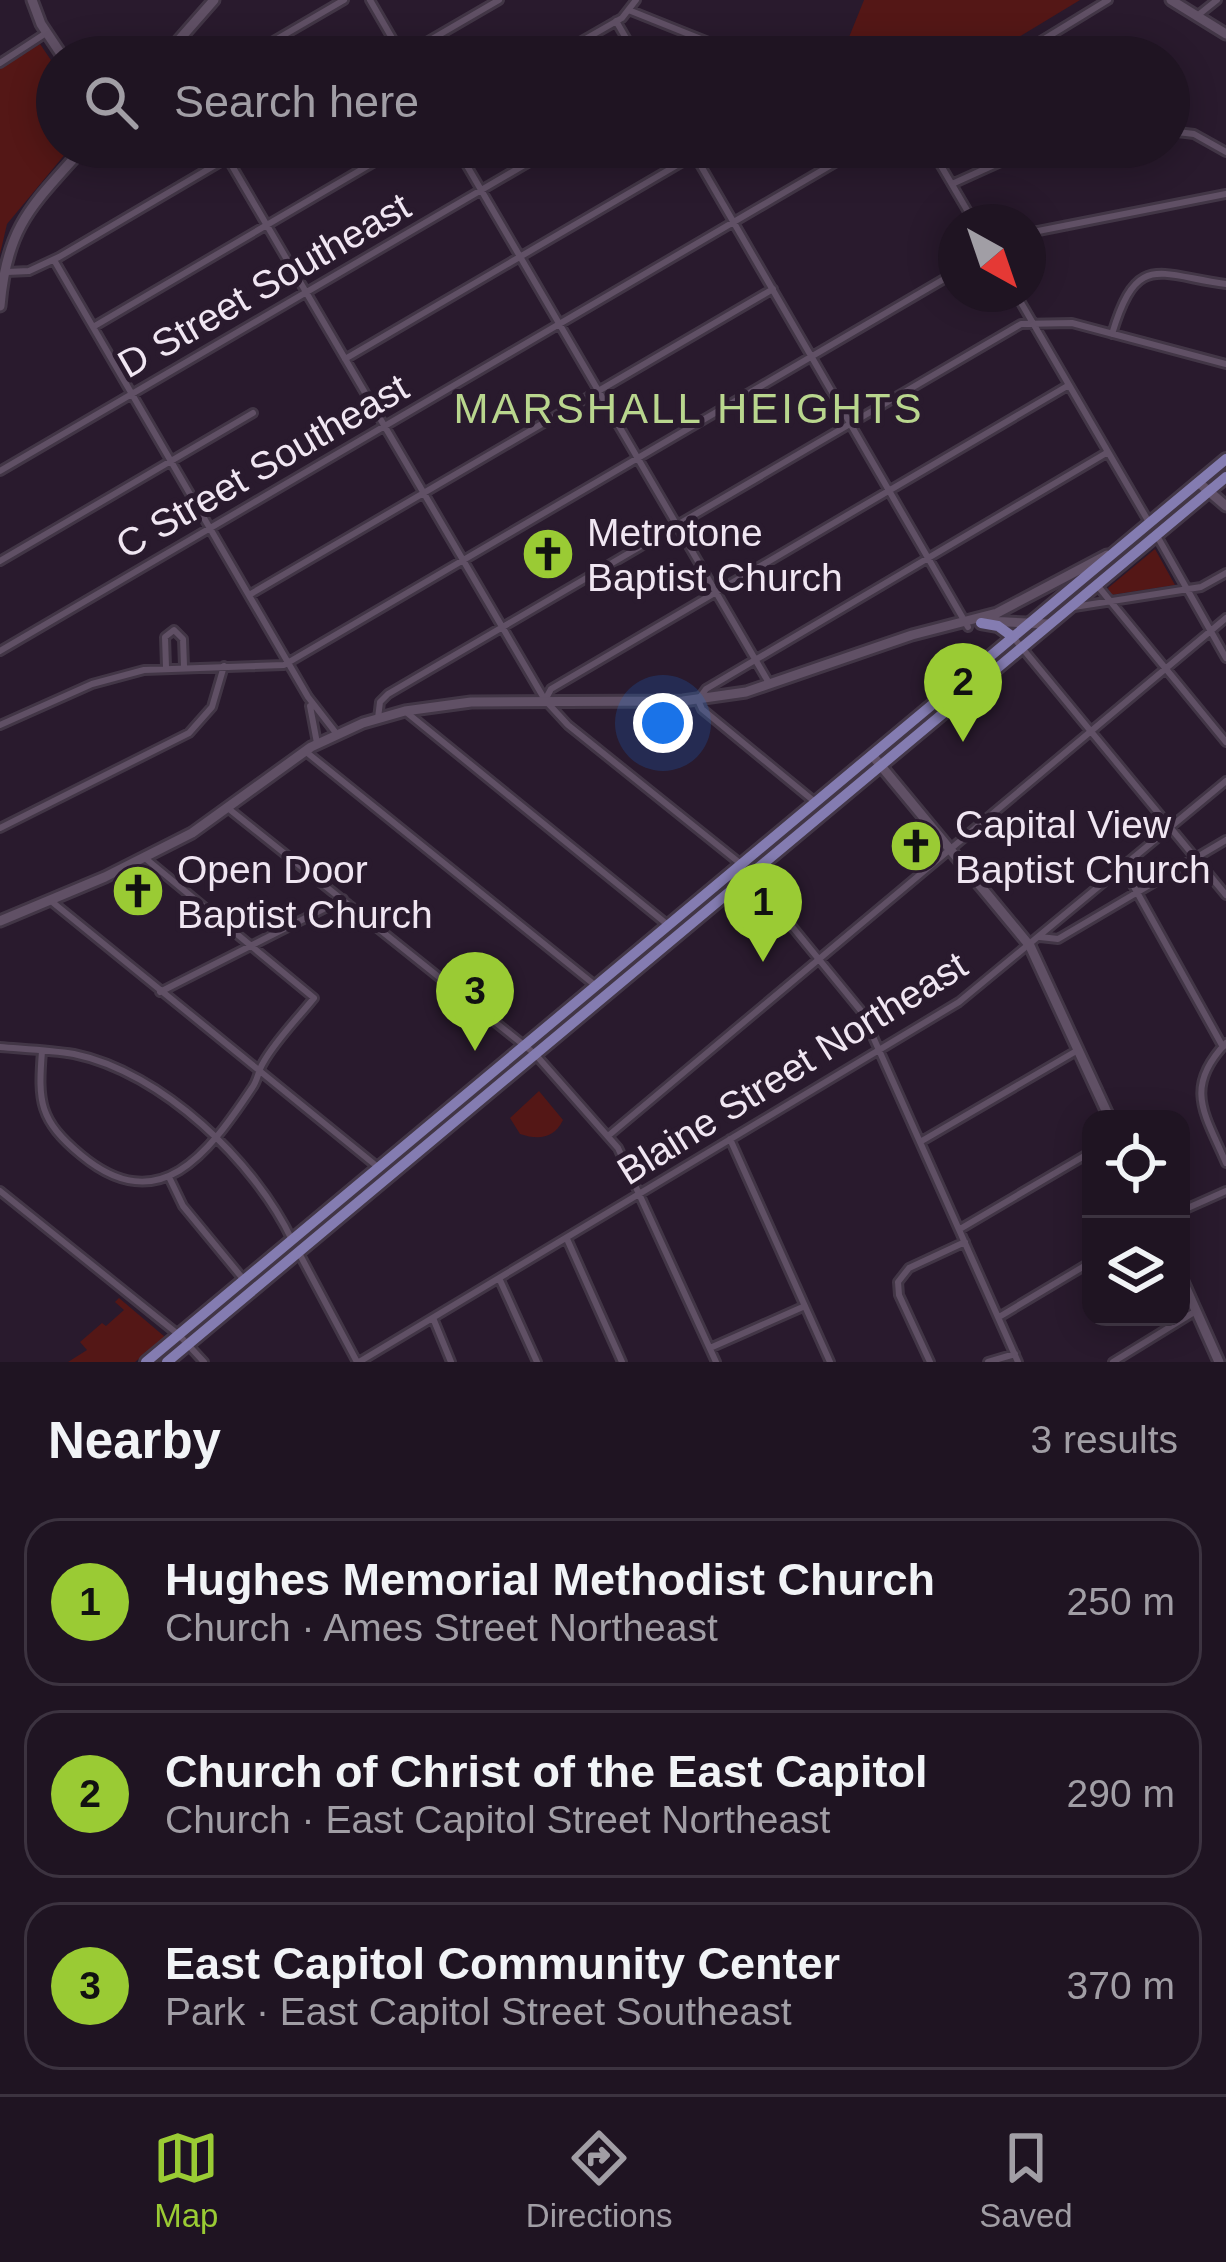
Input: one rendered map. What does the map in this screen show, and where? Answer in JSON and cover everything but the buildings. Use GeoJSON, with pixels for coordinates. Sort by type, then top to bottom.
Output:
{"type":"FeatureCollection","features":[{"type":"Feature","properties":{"kind":"main road"},"geometry":{"type":"LineString","coordinates":[[32,0],[48,36]]}},
{"type":"Feature","properties":{"kind":"main road"},"geometry":{"type":"LineString","coordinates":[[183,36],[214,0]]}},
{"type":"Feature","properties":{"kind":"main road"},"geometry":{"type":"LineString","coordinates":[[1171,0],[1226,34]]}},
{"type":"Feature","properties":{"kind":"main road"},"geometry":{"type":"LineString","coordinates":[[0,306],[12,239],[27,212],[66,168]]}},
{"type":"Feature","properties":{"kind":"main road"},"geometry":{"type":"LineString","coordinates":[[146,1362],[184,1340],[298,1253],[530,1050],[1070,608],[1226,459]]}},
{"type":"Feature","properties":{"kind":"main road"},"geometry":{"type":"LineString","coordinates":[[972,624],[1117,550],[1226,477]]}},
{"type":"Feature","properties":{"kind":"main road"},"geometry":{"type":"LineString","coordinates":[[1198,482],[1226,506]]}},
{"type":"Feature","properties":{"kind":"main road"},"geometry":{"type":"LineString","coordinates":[[167,1362],[244,1280],[530,1050],[668,925],[746,870],[815,802],[1117,550]]}},
{"type":"Feature","properties":{"kind":"main road"},"geometry":{"type":"LineString","coordinates":[[0,920],[145,858],[230,809],[317,743],[379,718],[485,700],[698,700],[770,686],[869,649],[948,628],[996,619],[1027,625],[1052,623]]}},
{"type":"Feature","properties":{"kind":"main road"},"geometry":{"type":"LineString","coordinates":[[972,624],[998,626],[1013,637]]}},
{"type":"Feature","properties":{"kind":"main road"},"geometry":{"type":"LineString","coordinates":[[872,755],[1030,946],[1106,1110]]}},
{"type":"Feature","properties":{"kind":"main road"},"geometry":{"type":"LineString","coordinates":[[1190,1297],[1219,1362]]}},
{"type":"Feature","properties":{"kind":"street"},"geometry":{"type":"LineString","coordinates":[[283,36],[344,0]]}},
{"type":"Feature","properties":{"kind":"street"},"geometry":{"type":"LineString","coordinates":[[370,0],[390,36]]}},
{"type":"Feature","properties":{"kind":"street"},"geometry":{"type":"LineString","coordinates":[[438,36],[499,0]]}},
{"type":"Feature","properties":{"kind":"street"},"geometry":{"type":"LineString","coordinates":[[590,36],[631,11],[636,0]]}},
{"type":"Feature","properties":{"kind":"street"},"geometry":{"type":"LineString","coordinates":[[1049,36],[1108,0]]}},
{"type":"Feature","properties":{"kind":"street"},"geometry":{"type":"LineString","coordinates":[[1197,16],[1217,0]]}},
{"type":"Feature","properties":{"kind":"street"},"geometry":{"type":"LineString","coordinates":[[631,11],[694,36]]}},
{"type":"Feature","properties":{"kind":"street"},"geometry":{"type":"LineString","coordinates":[[616,21],[625,36]]}},
{"type":"Feature","properties":{"kind":"street"},"geometry":{"type":"LineString","coordinates":[[41,36],[46,33]]}},
{"type":"Feature","properties":{"kind":"street"},"geometry":{"type":"LineString","coordinates":[[0,63],[36,40]]}},
{"type":"Feature","properties":{"kind":"street"},"geometry":{"type":"LineString","coordinates":[[1190,134],[1226,152]]}},
{"type":"Feature","properties":{"kind":"street"},"geometry":{"type":"LineString","coordinates":[[3,269],[26,272],[54,260],[210,168]]}},
{"type":"Feature","properties":{"kind":"street"},"geometry":{"type":"LineString","coordinates":[[233,168],[545,700],[578,733],[746,870],[857,1004],[1017,1358],[988,1362]]}},
{"type":"Feature","properties":{"kind":"street"},"geometry":{"type":"LineString","coordinates":[[93,327],[364,168]]}},
{"type":"Feature","properties":{"kind":"street"},"geometry":{"type":"LineString","coordinates":[[468,168],[770,686]]}},
{"type":"Feature","properties":{"kind":"street","name":"D Street Southeast"},"geometry":{"type":"LineString","coordinates":[[0,471],[519,168]]}},
{"type":"Feature","properties":{"kind":"street"},"geometry":{"type":"LineString","coordinates":[[345,359],[664,168]]}},
{"type":"Feature","properties":{"kind":"street"},"geometry":{"type":"LineString","coordinates":[[702,168],[972,624]]}},
{"type":"Feature","properties":{"kind":"street","name":"C Street Southeast"},"geometry":{"type":"LineString","coordinates":[[0,651],[826,168]]}},
{"type":"Feature","properties":{"kind":"street"},"geometry":{"type":"LineString","coordinates":[[942,168],[964,204]]}},
{"type":"Feature","properties":{"kind":"street"},"geometry":{"type":"LineString","coordinates":[[952,184],[987,168]]}},
{"type":"Feature","properties":{"kind":"street"},"geometry":{"type":"LineString","coordinates":[[1046,229],[1226,194]]}},
{"type":"Feature","properties":{"kind":"street"},"geometry":{"type":"LineString","coordinates":[[54,260],[308,697],[336,734]]}},
{"type":"Feature","properties":{"kind":"street"},"geometry":{"type":"LineString","coordinates":[[1112,334],[1126,296],[1148,276],[1174,272],[1226,284]]}},
{"type":"Feature","properties":{"kind":"street"},"geometry":{"type":"LineString","coordinates":[[0,725],[102,680],[166,667],[288,663],[938,282]]}},
{"type":"Feature","properties":{"kind":"street"},"geometry":{"type":"LineString","coordinates":[[249,595],[773,290]]}},
{"type":"Feature","properties":{"kind":"street"},"geometry":{"type":"LineString","coordinates":[[1026,312],[1226,658]]}},
{"type":"Feature","properties":{"kind":"street"},"geometry":{"type":"LineString","coordinates":[[379,718],[380,702],[386,695],[1021,323],[1069,322],[1226,364]]}},
{"type":"Feature","properties":{"kind":"street"},"geometry":{"type":"LineString","coordinates":[[545,700],[551,689],[1070,385]]}},
{"type":"Feature","properties":{"kind":"street"},"geometry":{"type":"LineString","coordinates":[[0,561],[253,413]]}},
{"type":"Feature","properties":{"kind":"street"},"geometry":{"type":"LineString","coordinates":[[815,802],[701,709],[698,700],[710,686],[1108,452]]}},
{"type":"Feature","properties":{"kind":"street"},"geometry":{"type":"LineString","coordinates":[[1070,608],[1187,589],[1209,584],[1226,573]]}},
{"type":"Feature","properties":{"kind":"street"},"geometry":{"type":"LineString","coordinates":[[1096,586],[1226,742]]}},
{"type":"Feature","properties":{"kind":"street"},"geometry":{"type":"LineString","coordinates":[[608,1136],[1226,618]]}},
{"type":"Feature","properties":{"kind":"street"},"geometry":{"type":"LineString","coordinates":[[166,667],[164,637],[174,630],[183,639],[184,666]]}},
{"type":"Feature","properties":{"kind":"street"},"geometry":{"type":"LineString","coordinates":[[1013,637],[1226,895]]}},
{"type":"Feature","properties":{"kind":"street"},"geometry":{"type":"LineString","coordinates":[[0,827],[193,730],[214,702],[224,666]]}},
{"type":"Feature","properties":{"kind":"street"},"geometry":{"type":"LineString","coordinates":[[308,697],[317,743]]}},
{"type":"Feature","properties":{"kind":"street"},"geometry":{"type":"LineString","coordinates":[[405,711],[668,925]]}},
{"type":"Feature","properties":{"kind":"street"},"geometry":{"type":"LineString","coordinates":[[305,751],[596,986]]}},
{"type":"Feature","properties":{"kind":"street","name":"Blaine Street Northeast"},"geometry":{"type":"LineString","coordinates":[[358,1362],[959,1002],[1226,782]]}},
{"type":"Feature","properties":{"kind":"street"},"geometry":{"type":"LineString","coordinates":[[230,809],[530,1050],[608,1136],[716,1362]]}},
{"type":"Feature","properties":{"kind":"street"},"geometry":{"type":"LineString","coordinates":[[1040,937],[1058,939],[1226,840]]}},
{"type":"Feature","properties":{"kind":"street"},"geometry":{"type":"LineString","coordinates":[[42,1051],[40,1103],[64,1140],[118,1180],[138,1184],[169,1177],[189,1164],[256,1084],[261,1065],[314,998],[145,858]]}},
{"type":"Feature","properties":{"kind":"street"},"geometry":{"type":"LineString","coordinates":[[1123,867],[1224,1045],[1204,1072],[1199,1096],[1226,1163]]}},
{"type":"Feature","properties":{"kind":"street"},"geometry":{"type":"LineString","coordinates":[[160,992],[343,899]]}},
{"type":"Feature","properties":{"kind":"street"},"geometry":{"type":"LineString","coordinates":[[50,900],[379,1168]]}},
{"type":"Feature","properties":{"kind":"street"},"geometry":{"type":"LineString","coordinates":[[0,1047],[72,1054],[116,1070],[158,1093],[214,1136],[259,1182],[292,1240]]}},
{"type":"Feature","properties":{"kind":"street"},"geometry":{"type":"LineString","coordinates":[[920,1142],[1078,1049]]}},
{"type":"Feature","properties":{"kind":"street"},"geometry":{"type":"LineString","coordinates":[[730,1139],[830,1362]]}},
{"type":"Feature","properties":{"kind":"street"},"geometry":{"type":"LineString","coordinates":[[960,1229],[1082,1157]]}},
{"type":"Feature","properties":{"kind":"street"},"geometry":{"type":"LineString","coordinates":[[169,1177],[183,1206],[244,1280]]}},
{"type":"Feature","properties":{"kind":"street"},"geometry":{"type":"LineString","coordinates":[[0,1191],[184,1340],[204,1362]]}},
{"type":"Feature","properties":{"kind":"street"},"geometry":{"type":"LineString","coordinates":[[1190,1207],[1226,1191]]}},
{"type":"Feature","properties":{"kind":"street"},"geometry":{"type":"LineString","coordinates":[[566,1238],[622,1362]]}},
{"type":"Feature","properties":{"kind":"street"},"geometry":{"type":"LineString","coordinates":[[930,1362],[899,1295],[898,1282],[909,1268],[965,1242]]}},
{"type":"Feature","properties":{"kind":"street"},"geometry":{"type":"LineString","coordinates":[[298,1253],[358,1362]]}},
{"type":"Feature","properties":{"kind":"street"},"geometry":{"type":"LineString","coordinates":[[999,1318],[1082,1267]]}},
{"type":"Feature","properties":{"kind":"street"},"geometry":{"type":"LineString","coordinates":[[499,1278],[537,1362]]}},
{"type":"Feature","properties":{"kind":"street"},"geometry":{"type":"LineString","coordinates":[[710,1348],[805,1306]]}},
{"type":"Feature","properties":{"kind":"street"},"geometry":{"type":"LineString","coordinates":[[1113,1362],[1196,1311]]}},
{"type":"Feature","properties":{"kind":"street"},"geometry":{"type":"LineString","coordinates":[[433,1318],[452,1362]]}},
{"type":"Feature","properties":{"kind":"shaded area"},"geometry":{"type":"Polygon","coordinates":[[[864,0],[1080,0],[1021,36],[849,36],[864,0]]]}},
{"type":"Feature","properties":{"kind":"shaded area"},"geometry":{"type":"Polygon","coordinates":[[[36,46],[36,168],[54,168],[7,224],[0,254],[0,69],[36,46]]]}},
{"type":"Feature","properties":{"kind":"shaded area"},"geometry":{"type":"Polygon","coordinates":[[[1155,549],[1175,585],[1111,595],[1108,588],[1155,549]]]}},
{"type":"Feature","properties":{"kind":"shaded area"},"geometry":{"type":"Polygon","coordinates":[[[539,1091],[563,1120],[545,1136],[520,1134],[510,1118],[539,1091]]]}},
{"type":"Feature","properties":{"kind":"shaded area"},"geometry":{"type":"Polygon","coordinates":[[[119,1298],[165,1337],[135,1362],[68,1362],[87,1350],[80,1342],[124,1310],[115,1302],[119,1298]]]}},
{"type":"Feature","properties":{"kind":"place","name":"Metrotone Baptist Church"},"geometry":{"type":"Point","coordinates":[548,554]}},
{"type":"Feature","properties":{"kind":"place","name":"Church of Christ of the East Capitol"},"geometry":{"type":"Point","coordinates":[963,742]}},
{"type":"Feature","properties":{"kind":"place","name":"Capital View Baptist Church"},"geometry":{"type":"Point","coordinates":[916,846]}},
{"type":"Feature","properties":{"kind":"place","name":"Open Door Baptist Church"},"geometry":{"type":"Point","coordinates":[138,891]}},
{"type":"Feature","properties":{"kind":"place","name":"Hughes Memorial Methodist Church"},"geometry":{"type":"Point","coordinates":[763,962]}},
{"type":"Feature","properties":{"kind":"place","name":"East Capitol Community Center"},"geometry":{"type":"Point","coordinates":[475,1051]}},
{"type":"Feature","properties":{"kind":"district","name":"MARSHALL HEIGHTS"},"geometry":{"type":"Point","coordinates":[689,408]}}]}
